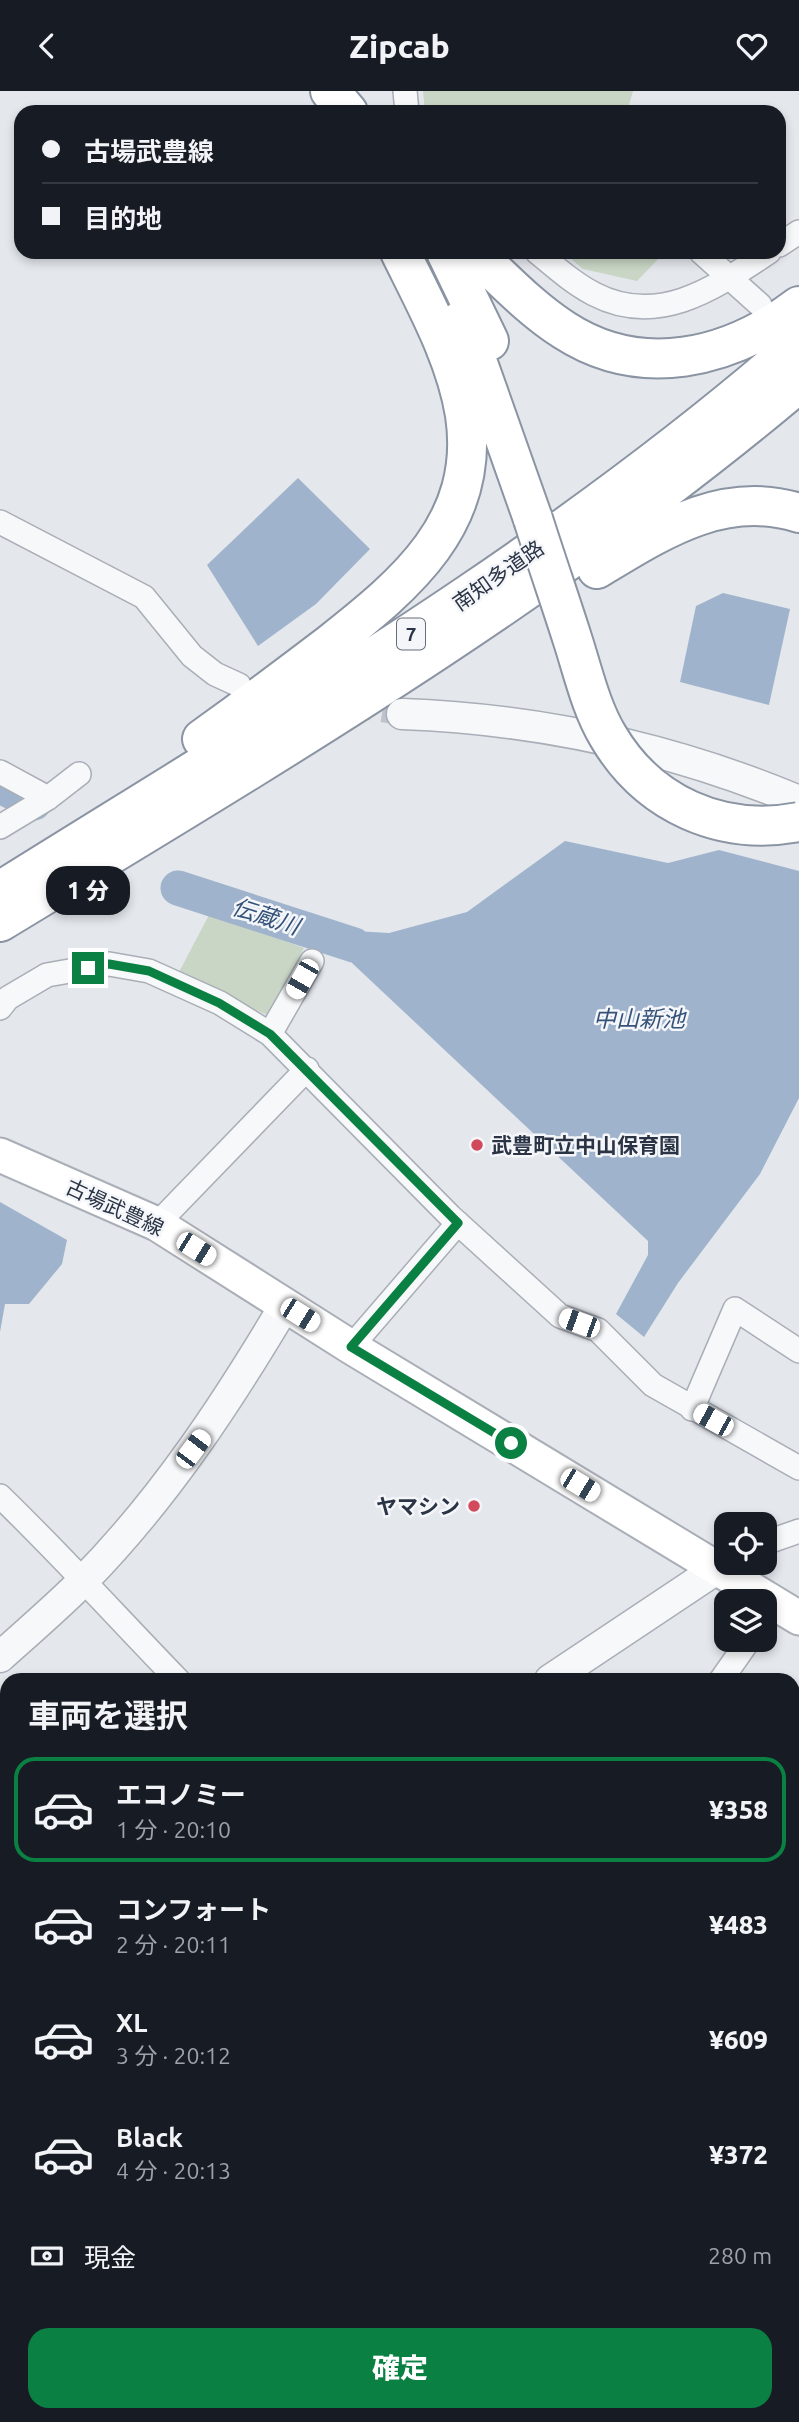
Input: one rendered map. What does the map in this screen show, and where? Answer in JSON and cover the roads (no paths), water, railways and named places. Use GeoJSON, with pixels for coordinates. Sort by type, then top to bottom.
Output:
{"type":"FeatureCollection","features":[{"type":"Feature","properties":{"kind":"highway"},"geometry":{"type":"LineString","coordinates":[[302,91],[313,105]]}},
{"type":"Feature","properties":{"kind":"highway"},"geometry":{"type":"LineString","coordinates":[[330,91],[342,105]]}},
{"type":"Feature","properties":{"kind":"highway"},"geometry":{"type":"LineString","coordinates":[[0,889],[94,815],[290,674],[387,599],[425,559],[442,536],[459,495],[466,468],[465,413],[449,360],[403,259]]}},
{"type":"Feature","properties":{"kind":"highway"},"geometry":{"type":"LineString","coordinates":[[428,259],[474,352],[611,691],[620,711],[649,757],[662,769],[696,790],[733,800],[762,801],[799,795]]}},
{"type":"Feature","properties":{"kind":"highway"},"geometry":{"type":"LineString","coordinates":[[449,259],[490,342],[542,515],[593,702],[606,734],[626,763],[653,790],[683,810],[715,821],[763,825],[799,822]]}},
{"type":"Feature","properties":{"kind":"highway"},"geometry":{"type":"LineString","coordinates":[[481,259],[535,309],[564,330],[600,349],[650,360],[704,355],[758,333],[799,306]]}},
{"type":"Feature","properties":{"kind":"highway","name":"南知多道路"},"geometry":{"type":"LineString","coordinates":[[0,889],[341,681],[505,572],[706,423],[799,343]]}},
{"type":"Feature","properties":{"kind":"highway","name":"南知多道路"},"geometry":{"type":"LineString","coordinates":[[0,922],[371,696],[619,526],[799,383]]}},
{"type":"Feature","properties":{"kind":"highway"},"geometry":{"type":"LineString","coordinates":[[180,813],[258,781],[609,562],[685,519],[747,504],[779,507],[799,513]]}},
{"type":"Feature","properties":{"kind":"main road","name":"古場武豊線"},"geometry":{"type":"LineString","coordinates":[[0,1155],[157,1224],[351,1347],[714,1560]]}},
{"type":"Feature","properties":{"kind":"main road","name":"古場武豊線"},"geometry":{"type":"LineString","coordinates":[[734,1575],[780,1613]]}},
{"type":"Feature","properties":{"kind":"street"},"geometry":{"type":"LineString","coordinates":[[546,259],[595,295],[623,304],[647,307],[679,302],[712,290],[759,259]]}},
{"type":"Feature","properties":{"kind":"street"},"geometry":{"type":"LineString","coordinates":[[709,259],[760,305]]}},
{"type":"Feature","properties":{"kind":"street"},"geometry":{"type":"LineString","coordinates":[[0,522],[144,597],[192,656],[215,674],[239,685]]}},
{"type":"Feature","properties":{"kind":"street"},"geometry":{"type":"LineString","coordinates":[[402,714],[502,720],[677,755],[799,801]]}},
{"type":"Feature","properties":{"kind":"street"},"geometry":{"type":"LineString","coordinates":[[0,772],[47,798]]}},
{"type":"Feature","properties":{"kind":"street"},"geometry":{"type":"LineString","coordinates":[[9,816],[47,798],[79,774]]}},
{"type":"Feature","properties":{"kind":"street"},"geometry":{"type":"LineString","coordinates":[[270,1034],[312,961]]}},
{"type":"Feature","properties":{"kind":"street"},"geometry":{"type":"LineString","coordinates":[[0,1007],[8,998],[47,975],[109,964],[149,971],[219,1003],[270,1034],[458,1223],[560,1316],[598,1330],[653,1385],[799,1468]]}},
{"type":"Feature","properties":{"kind":"street"},"geometry":{"type":"LineString","coordinates":[[157,1224],[307,1069]]}},
{"type":"Feature","properties":{"kind":"street"},"geometry":{"type":"LineString","coordinates":[[351,1347],[458,1223]]}},
{"type":"Feature","properties":{"kind":"street"},"geometry":{"type":"LineString","coordinates":[[0,1657],[84,1580],[167,1484],[206,1431],[285,1305]]}},
{"type":"Feature","properties":{"kind":"street"},"geometry":{"type":"LineString","coordinates":[[692,1409],[735,1309],[799,1351]]}},
{"type":"Feature","properties":{"kind":"street"},"geometry":{"type":"LineString","coordinates":[[0,1496],[171,1673]]}},
{"type":"Feature","properties":{"kind":"street"},"geometry":{"type":"LineString","coordinates":[[777,1539],[799,1531]]}},
{"type":"Feature","properties":{"kind":"street"},"geometry":{"type":"LineString","coordinates":[[560,1673],[714,1570]]}},
{"type":"Feature","properties":{"kind":"street"},"geometry":{"type":"LineString","coordinates":[[726,1673],[741,1652]]}},
{"type":"Feature","properties":{"kind":"water"},"geometry":{"type":"Polygon","coordinates":[[[298,478],[370,549],[316,604],[258,646],[207,565],[298,478]]]}},
{"type":"Feature","properties":{"kind":"water"},"geometry":{"type":"Polygon","coordinates":[[[723,593],[790,609],[769,705],[680,682],[696,606],[723,593]]]}},
{"type":"Feature","properties":{"kind":"water","name":"中山新池"},"geometry":{"type":"Polygon","coordinates":[[[565,841],[668,863],[719,850],[799,871],[799,1098],[760,1174],[678,1283],[644,1337],[616,1314],[648,1255],[648,1241],[352,963],[355,931],[389,933],[467,912],[565,841]]]}},
{"type":"Feature","properties":{"kind":"water"},"geometry":{"type":"Polygon","coordinates":[[[0,1202],[67,1240],[62,1264],[29,1304],[5,1304],[0,1332],[0,1202]]]}},
{"type":"Feature","properties":{"kind":"waterway","name":"伝蔵川"},"geometry":{"type":"LineString","coordinates":[[0,786],[34,803]]}},
{"type":"Feature","properties":{"kind":"waterway","name":"伝蔵川"},"geometry":{"type":"LineString","coordinates":[[178,888],[354,945]]}},
{"type":"Feature","properties":{"kind":"tunnel"},"geometry":{"type":"LineString","coordinates":[[349,705],[402,714]]}},
{"type":"Feature","properties":{"kind":"place","name":"武豊町立中山保育園"},"geometry":{"type":"Point","coordinates":[477,1145]}},
{"type":"Feature","properties":{"kind":"place","name":"ヤマシン"},"geometry":{"type":"Point","coordinates":[474,1506]}}]}
